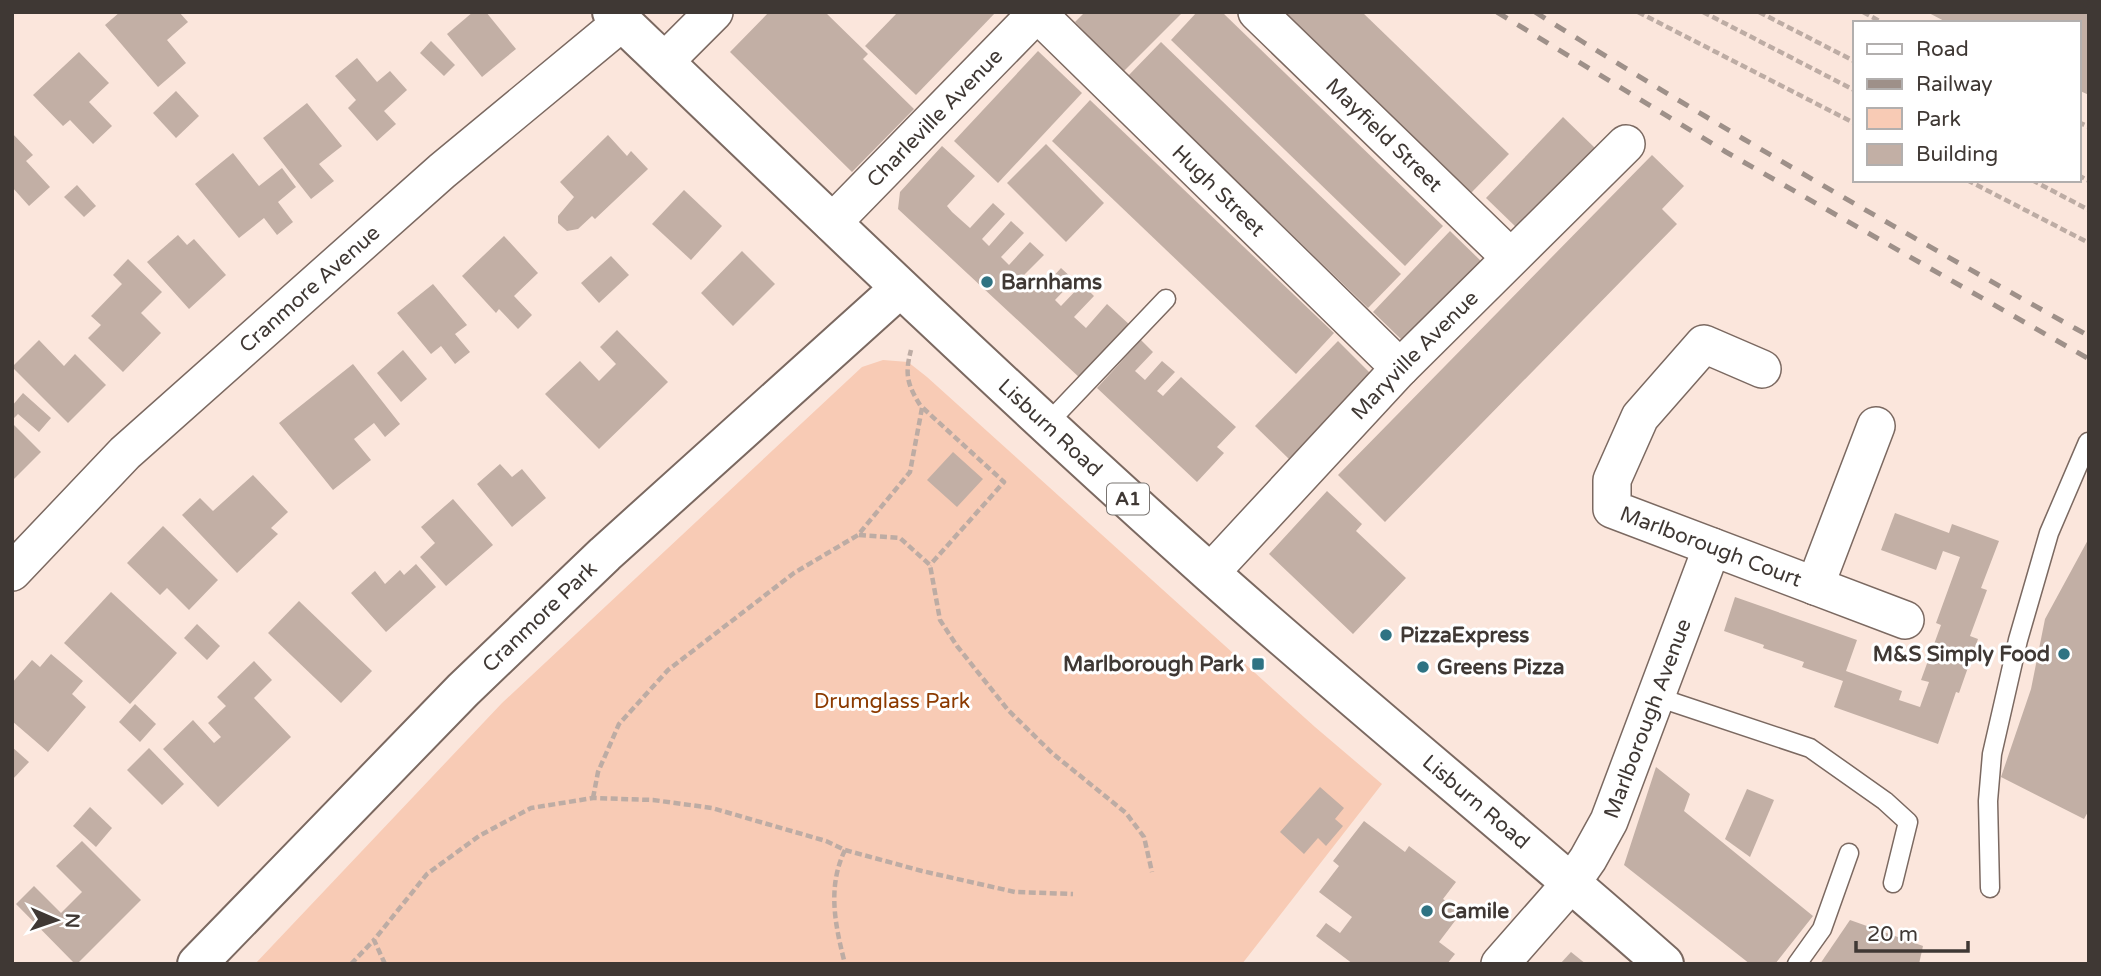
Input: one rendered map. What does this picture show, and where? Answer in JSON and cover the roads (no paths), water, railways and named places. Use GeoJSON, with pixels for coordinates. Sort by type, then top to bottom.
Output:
{"type":"FeatureCollection","features":[{"type":"Feature","properties":{"kind":"main road","name":"Lisburn Road"},"geometry":{"type":"LineString","coordinates":[[617,17],[910,299],[1046,425],[1343,690],[1572,882],[1664,964]]}},
{"type":"Feature","properties":{"kind":"main road","name":"Cranmore Park"},"geometry":{"type":"LineString","coordinates":[[197,964],[492,663],[605,554],[910,299]]}},
{"type":"Feature","properties":{"kind":"street"},"geometry":{"type":"LineString","coordinates":[[664,62],[714,12]]}},
{"type":"Feature","properties":{"kind":"street","name":"Mayfield Street"},"geometry":{"type":"LineString","coordinates":[[1258,12],[1510,257]]}},
{"type":"Feature","properties":{"kind":"street","name":"Charleville Avenue"},"geometry":{"type":"LineString","coordinates":[[832,223],[1038,13]]}},
{"type":"Feature","properties":{"kind":"street","name":"Hugh Street"},"geometry":{"type":"LineString","coordinates":[[1038,13],[1400,368]]}},
{"type":"Feature","properties":{"kind":"street","name":"Cranmore Avenue"},"geometry":{"type":"LineString","coordinates":[[12,572],[125,453],[617,17]]}},
{"type":"Feature","properties":{"kind":"street","name":"Maryville Avenue"},"geometry":{"type":"LineString","coordinates":[[1210,573],[1400,368],[1626,144]]}},
{"type":"Feature","properties":{"kind":"street","name":"Marlborough Court"},"geometry":{"type":"LineString","coordinates":[[1762,369],[1704,344],[1640,417],[1612,480],[1612,509],[1905,620]]}},
{"type":"Feature","properties":{"kind":"street","name":"Marlborough Court"},"geometry":{"type":"LineString","coordinates":[[1815,586],[1876,426]]}},
{"type":"Feature","properties":{"kind":"street","name":"Marlborough Avenue"},"geometry":{"type":"LineString","coordinates":[[1572,882],[1609,821],[1712,547]]}},
{"type":"Feature","properties":{"kind":"street"},"geometry":{"type":"LineString","coordinates":[[1500,964],[1572,882]]}},
{"type":"Feature","properties":{"kind":"lane"},"geometry":{"type":"LineString","coordinates":[[1046,425],[1166,299]]}},
{"type":"Feature","properties":{"kind":"lane"},"geometry":{"type":"LineString","coordinates":[[1990,888],[1988,801],[1992,754],[2018,640],[2049,533],[2088,442]]}},
{"type":"Feature","properties":{"kind":"lane"},"geometry":{"type":"LineString","coordinates":[[1657,697],[1810,748],[1885,801],[1908,822],[1893,883]]}},
{"type":"Feature","properties":{"kind":"lane"},"geometry":{"type":"LineString","coordinates":[[1797,964],[1822,929],[1849,853]]}},
{"type":"Feature","properties":{"kind":"railway"},"geometry":{"type":"LineString","coordinates":[[1497,12],[1726,152],[2089,359]]}},
{"type":"Feature","properties":{"kind":"railway"},"geometry":{"type":"LineString","coordinates":[[1535,12],[1810,178],[2089,336]]}},
{"type":"Feature","properties":{"kind":"place","name":"Barnhams"},"geometry":{"type":"Point","coordinates":[987,282]}},
{"type":"Feature","properties":{"kind":"place","name":"PizzaExpress"},"geometry":{"type":"Point","coordinates":[1386,635]}},
{"type":"Feature","properties":{"kind":"place","name":"M&S Simply Food"},"geometry":{"type":"Point","coordinates":[2064,654]}},
{"type":"Feature","properties":{"kind":"place","name":"Marlborough Park"},"geometry":{"type":"Point","coordinates":[1258,664]}},
{"type":"Feature","properties":{"kind":"place","name":"Greens Pizza"},"geometry":{"type":"Point","coordinates":[1423,667]}},
{"type":"Feature","properties":{"kind":"place","name":"Camile"},"geometry":{"type":"Point","coordinates":[1427,911]}},
{"type":"Feature","properties":{"kind":"park label","name":"Drumglass Park"},"geometry":{"type":"Point","coordinates":[892,701]}}]}
